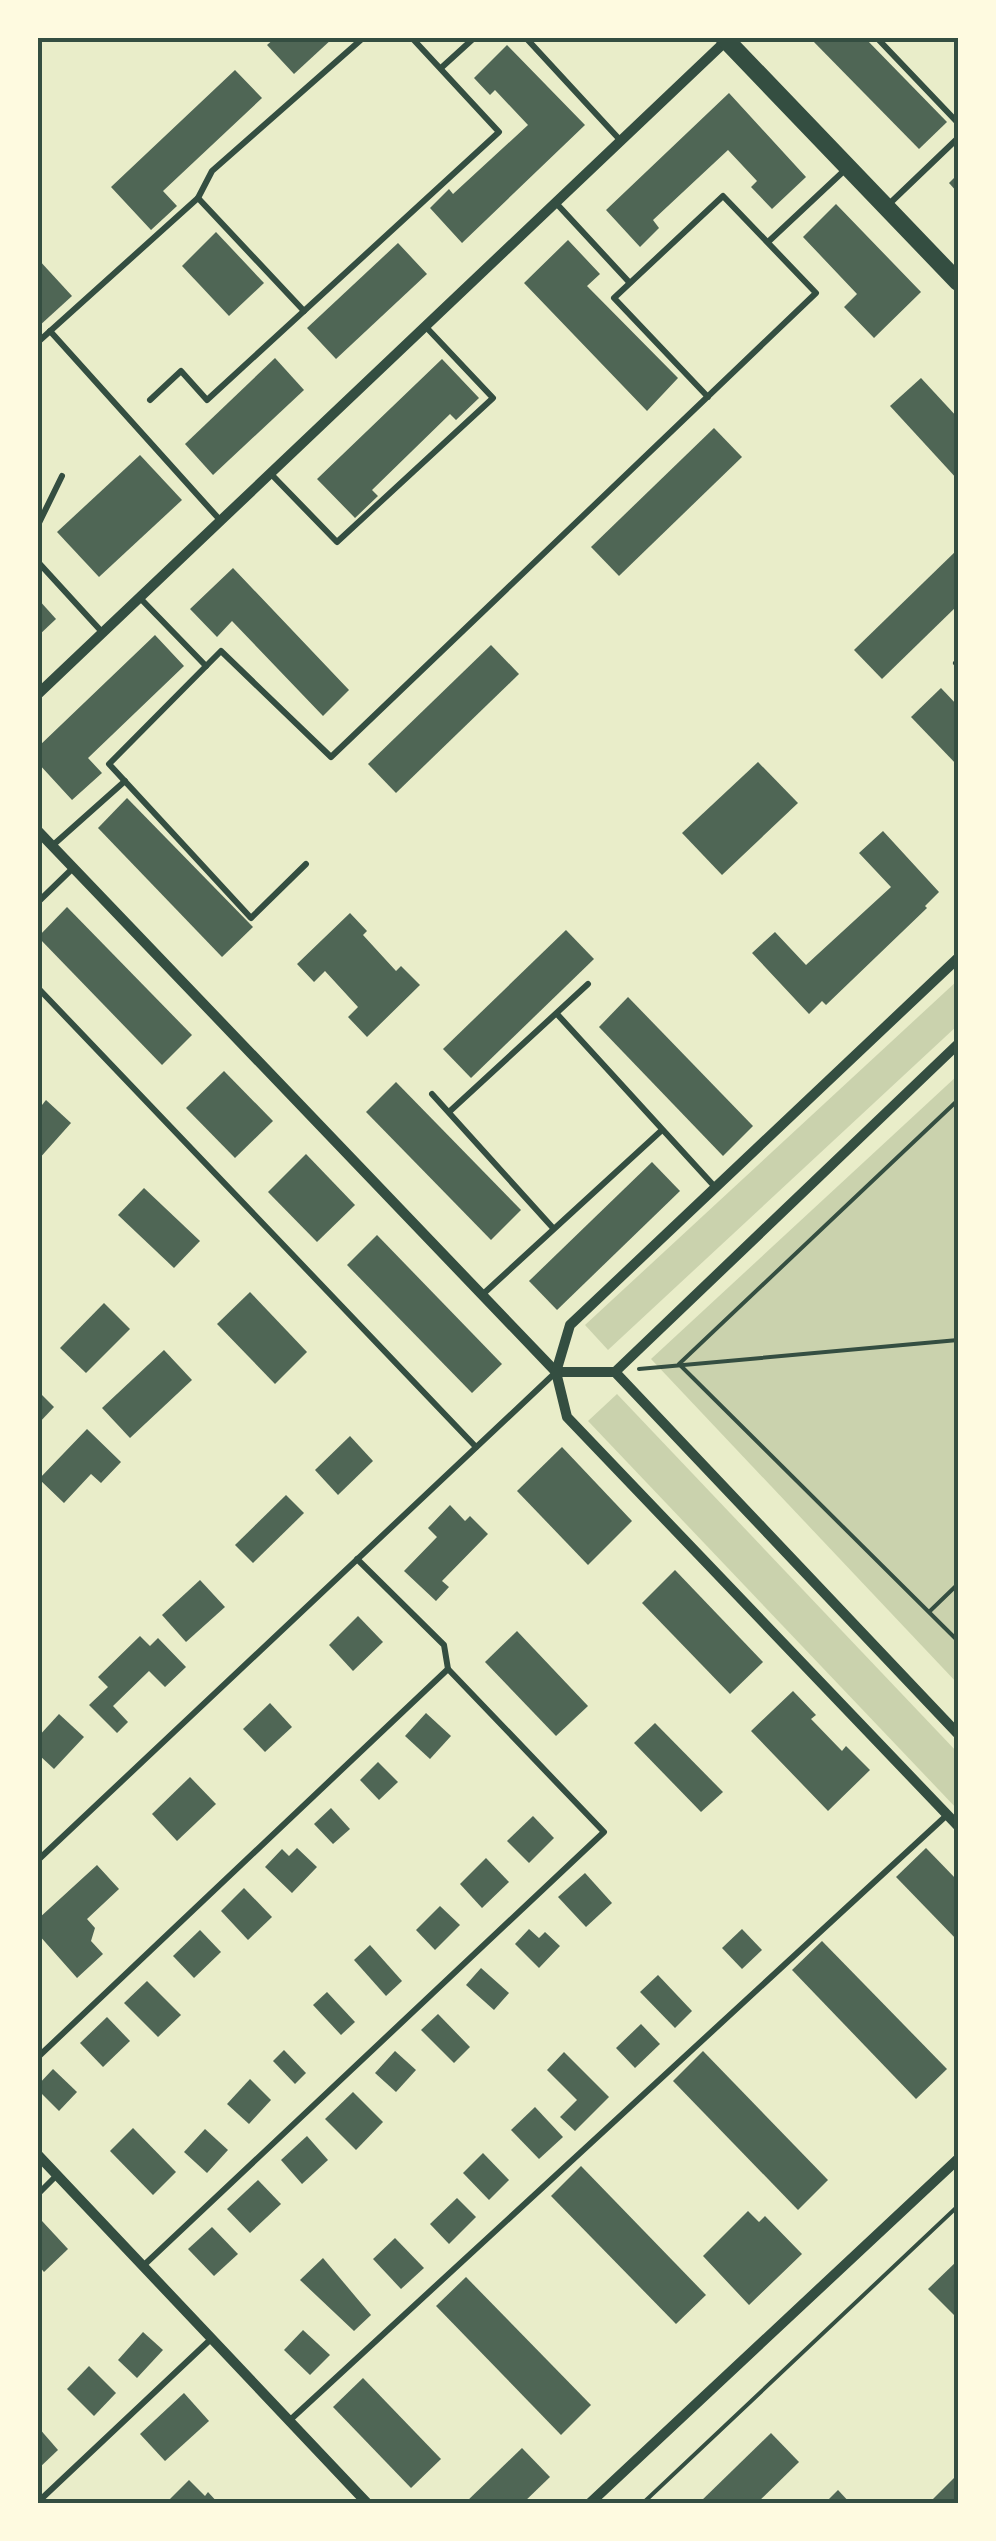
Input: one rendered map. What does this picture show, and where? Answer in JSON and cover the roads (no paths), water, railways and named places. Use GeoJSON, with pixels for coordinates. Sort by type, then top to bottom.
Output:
{"type":"FeatureCollection","features":[{"type":"Feature","properties":{"kind":"street"},"geometry":{"type":"LineString","coordinates":[[38,694],[727,38],[958,282]]}},
{"type":"Feature","properties":{"kind":"street"},"geometry":{"type":"LineString","coordinates":[[38,832],[556,1372],[615,1372],[958,1044]]}},
{"type":"Feature","properties":{"kind":"street"},"geometry":{"type":"LineString","coordinates":[[958,958],[570,1325],[556,1372],[567,1418],[958,1826]]}},
{"type":"Feature","properties":{"kind":"street"},"geometry":{"type":"LineString","coordinates":[[615,1372],[958,1734]]}},
{"type":"Feature","properties":{"kind":"street"},"geometry":{"type":"LineString","coordinates":[[38,2155],[368,2504]]}},
{"type":"Feature","properties":{"kind":"street"},"geometry":{"type":"LineString","coordinates":[[589,2504],[958,2158]]}},
{"type":"Feature","properties":{"kind":"lane"},"geometry":{"type":"LineString","coordinates":[[38,342],[198,198],[212,171],[363,38]]}},
{"type":"Feature","properties":{"kind":"lane"},"geometry":{"type":"LineString","coordinates":[[150,400],[181,371],[208,400],[498,132],[412,38]]}},
{"type":"Feature","properties":{"kind":"lane"},"geometry":{"type":"LineString","coordinates":[[441,68],[474,38]]}},
{"type":"Feature","properties":{"kind":"lane"},"geometry":{"type":"LineString","coordinates":[[526,38],[621,141]]}},
{"type":"Feature","properties":{"kind":"lane"},"geometry":{"type":"LineString","coordinates":[[877,38],[958,123]]}},
{"type":"Feature","properties":{"kind":"lane"},"geometry":{"type":"LineString","coordinates":[[887,207],[958,138]]}},
{"type":"Feature","properties":{"kind":"lane"},"geometry":{"type":"LineString","coordinates":[[768,242],[848,167]]}},
{"type":"Feature","properties":{"kind":"lane"},"geometry":{"type":"LineString","coordinates":[[306,864],[251,918],[109,764],[221,651],[330,757],[708,397],[816,293],[723,196],[614,298],[708,397]]}},
{"type":"Feature","properties":{"kind":"lane"},"geometry":{"type":"LineString","coordinates":[[198,198],[304,311]]}},
{"type":"Feature","properties":{"kind":"lane"},"geometry":{"type":"LineString","coordinates":[[556,204],[629,282]]}},
{"type":"Feature","properties":{"kind":"lane"},"geometry":{"type":"LineString","coordinates":[[272,475],[336,542],[493,398],[426,327]]}},
{"type":"Feature","properties":{"kind":"lane"},"geometry":{"type":"LineString","coordinates":[[50,330],[220,520]]}},
{"type":"Feature","properties":{"kind":"lane"},"geometry":{"type":"LineString","coordinates":[[38,525],[62,476]]}},
{"type":"Feature","properties":{"kind":"lane"},"geometry":{"type":"LineString","coordinates":[[38,562],[103,633]]}},
{"type":"Feature","properties":{"kind":"lane"},"geometry":{"type":"LineString","coordinates":[[140,598],[206,666]]}},
{"type":"Feature","properties":{"kind":"lane"},"geometry":{"type":"LineString","coordinates":[[52,846],[125,781]]}},
{"type":"Feature","properties":{"kind":"lane"},"geometry":{"type":"LineString","coordinates":[[38,902],[72,870]]}},
{"type":"Feature","properties":{"kind":"lane"},"geometry":{"type":"LineString","coordinates":[[448,1112],[588,984]]}},
{"type":"Feature","properties":{"kind":"lane"},"geometry":{"type":"LineString","coordinates":[[38,988],[476,1448]]}},
{"type":"Feature","properties":{"kind":"lane"},"geometry":{"type":"LineString","coordinates":[[557,1014],[716,1188]]}},
{"type":"Feature","properties":{"kind":"lane"},"geometry":{"type":"LineString","coordinates":[[432,1094],[554,1228]]}},
{"type":"Feature","properties":{"kind":"lane"},"geometry":{"type":"LineString","coordinates":[[481,1296],[662,1130]]}},
{"type":"Feature","properties":{"kind":"lane"},"geometry":{"type":"LineString","coordinates":[[38,1860],[556,1372]]}},
{"type":"Feature","properties":{"kind":"lane"},"geometry":{"type":"LineString","coordinates":[[143,2266],[604,1832],[448,1668],[444,1645],[357,1559]]}},
{"type":"Feature","properties":{"kind":"lane"},"geometry":{"type":"LineString","coordinates":[[38,2057],[448,1668]]}},
{"type":"Feature","properties":{"kind":"lane"},"geometry":{"type":"LineString","coordinates":[[289,2420],[948,1814]]}},
{"type":"Feature","properties":{"kind":"lane"},"geometry":{"type":"LineString","coordinates":[[38,2194],[57,2176]]}},
{"type":"Feature","properties":{"kind":"lane"},"geometry":{"type":"LineString","coordinates":[[38,2502],[212,2338]]}}]}
